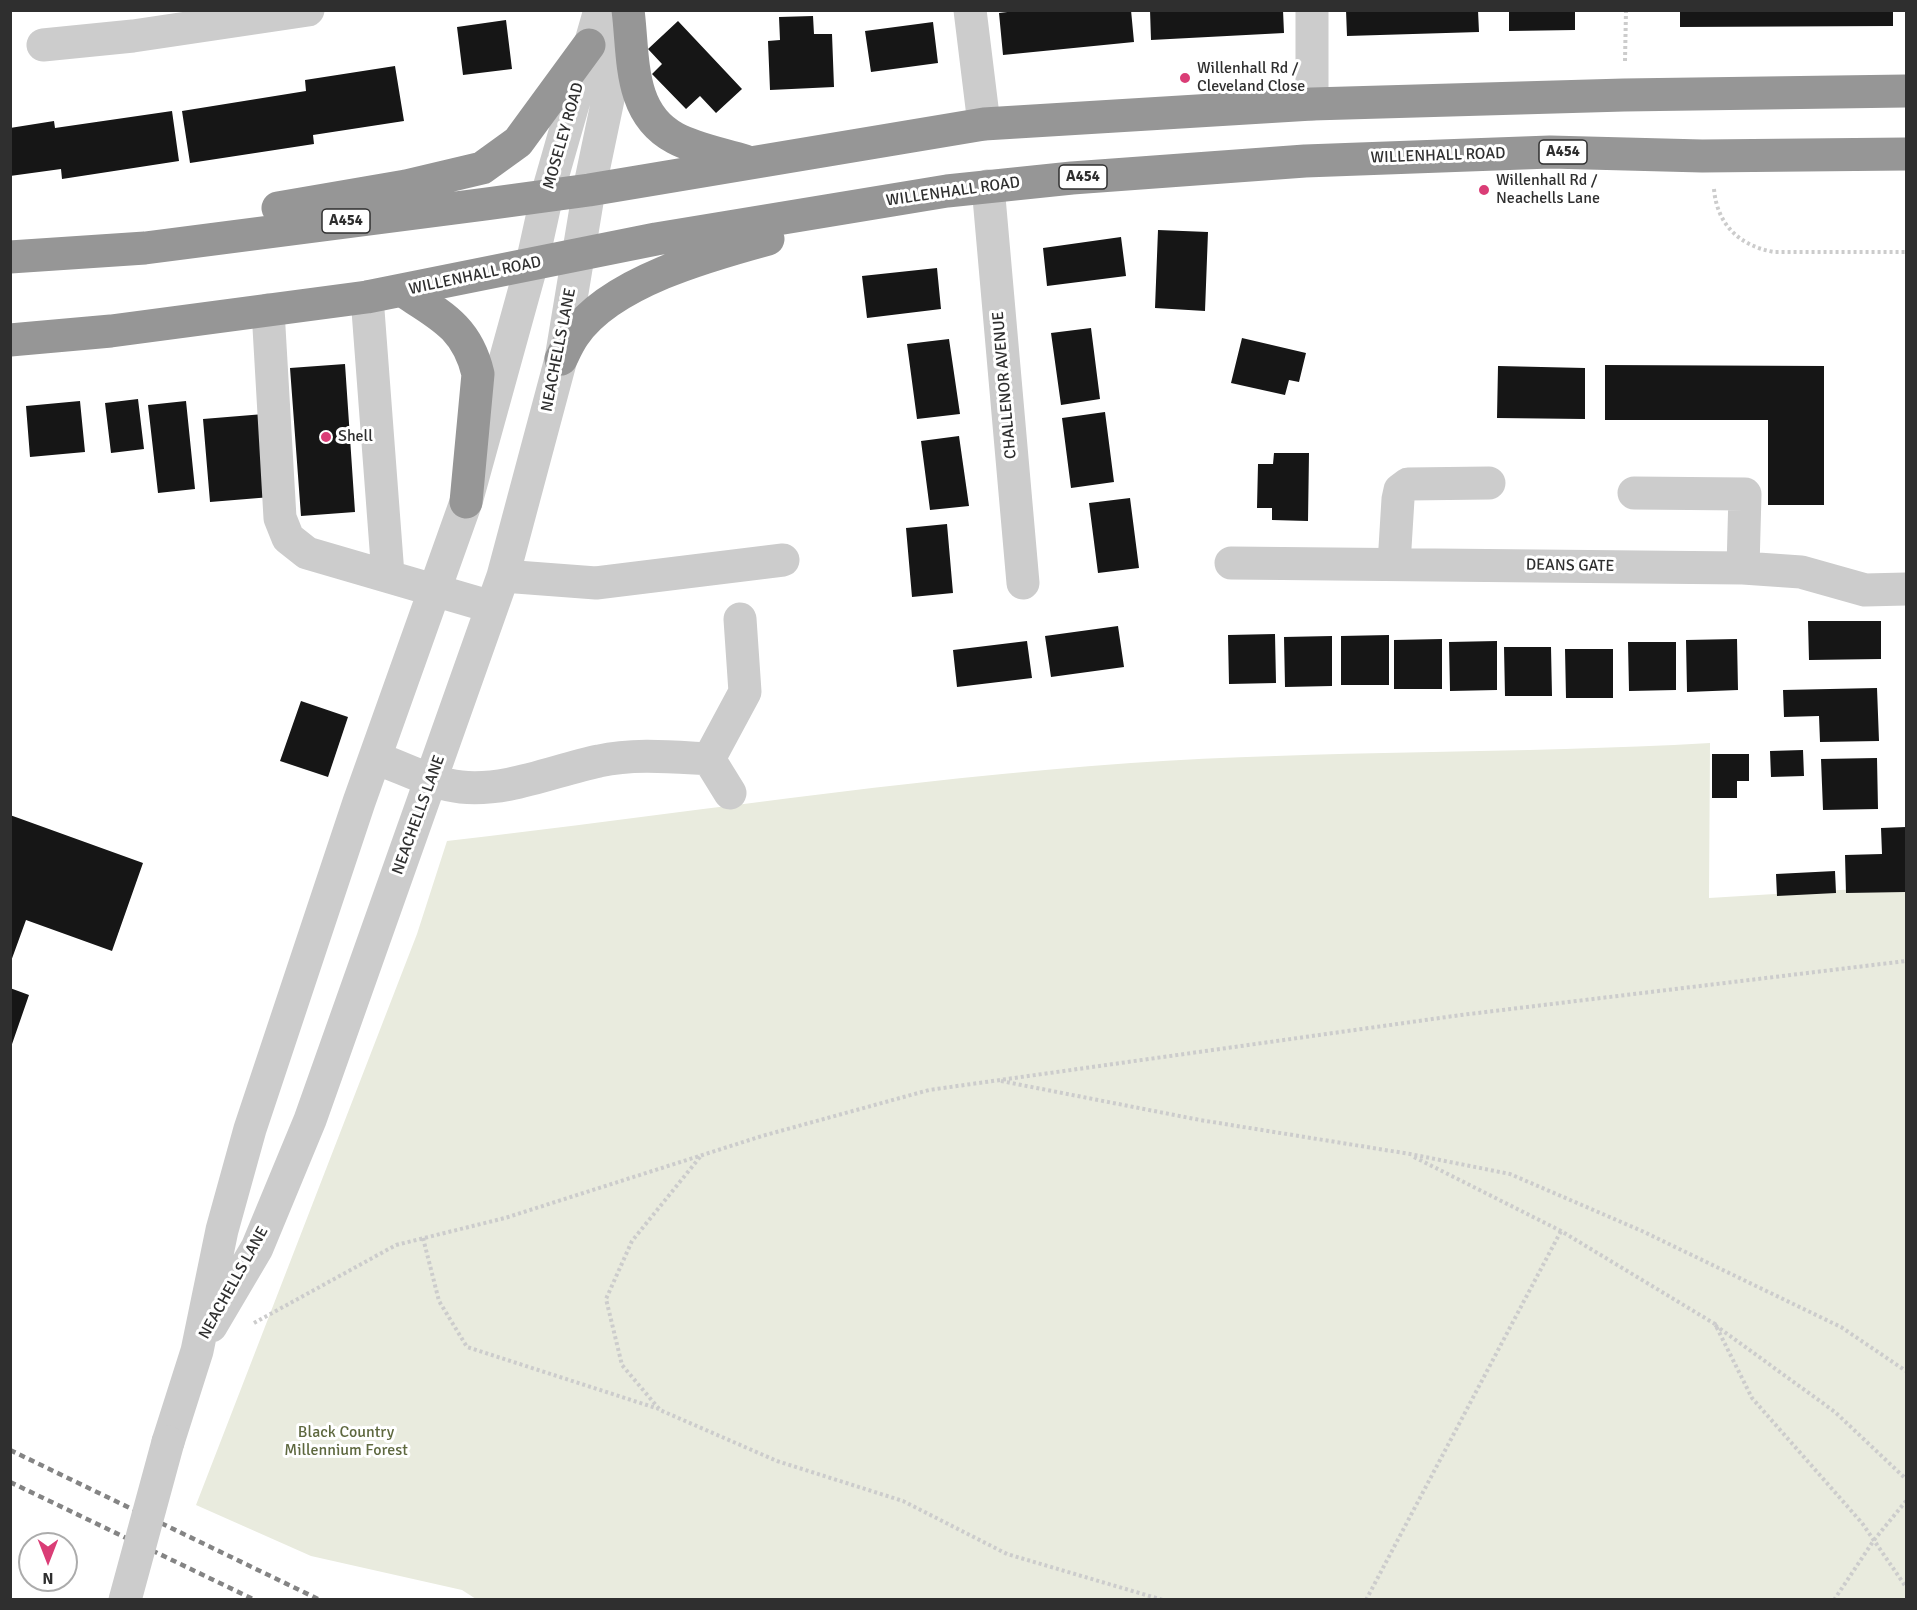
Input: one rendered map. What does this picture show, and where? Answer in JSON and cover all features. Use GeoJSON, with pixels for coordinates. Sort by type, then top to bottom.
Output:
{"type":"FeatureCollection","features":[{"type":"Feature","properties":{"kind":"highway"},"geometry":{"type":"LineString","coordinates":[[627,10],[640,102],[650,120],[675,138],[753,163]]}},
{"type":"Feature","properties":{"kind":"highway"},"geometry":{"type":"LineString","coordinates":[[145,248],[218,219],[406,186],[482,168],[518,142],[589,45]]}},
{"type":"Feature","properties":{"kind":"highway","name":"A454"},"geometry":{"type":"LineString","coordinates":[[10,256],[145,248],[589,190],[984,124],[1312,104],[1624,95],[1906,91]]}},
{"type":"Feature","properties":{"kind":"highway","name":"WILLENHALL ROAD"},"geometry":{"type":"LineString","coordinates":[[10,340],[367,297],[577,256],[656,238],[988,186],[1305,161],[1550,152],[1702,156],[1906,153]]}},
{"type":"Feature","properties":{"kind":"highway"},"geometry":{"type":"LineString","coordinates":[[561,359],[574,334],[597,311],[654,277],[702,257],[947,191]]}},
{"type":"Feature","properties":{"kind":"highway"},"geometry":{"type":"LineString","coordinates":[[403,291],[452,323],[473,354],[478,374],[466,502]]}},
{"type":"Feature","properties":{"kind":"street"},"geometry":{"type":"LineString","coordinates":[[43,45],[133,36],[169,20],[223,22],[308,10]]}},
{"type":"Feature","properties":{"kind":"street","name":"MOSELEY ROAD"},"geometry":{"type":"LineString","coordinates":[[532,263],[547,195],[600,10]]}},
{"type":"Feature","properties":{"kind":"street","name":"MOSELEY ROAD"},"geometry":{"type":"LineString","coordinates":[[577,256],[627,10]]}},
{"type":"Feature","properties":{"kind":"street"},"geometry":{"type":"LineString","coordinates":[[970,10],[984,124]]}},
{"type":"Feature","properties":{"kind":"street"},"geometry":{"type":"LineString","coordinates":[[1312,10],[1312,104]]}},
{"type":"Feature","properties":{"kind":"street","name":"CHALLENOR AVENUE"},"geometry":{"type":"LineString","coordinates":[[988,186],[1023,583]]}},
{"type":"Feature","properties":{"kind":"street","name":"NEACHELLS LANE"},"geometry":{"type":"LineString","coordinates":[[197,1351],[256,1248],[299,1146],[433,779],[503,576],[561,359],[577,256]]}},
{"type":"Feature","properties":{"kind":"street","name":"NEACHELLS LANE"},"geometry":{"type":"LineString","coordinates":[[125,1599],[168,1442],[197,1351],[222,1230],[250,1129],[375,758],[466,502],[532,263]]}},
{"type":"Feature","properties":{"kind":"street"},"geometry":{"type":"LineString","coordinates":[[367,297],[388,575]]}},
{"type":"Feature","properties":{"kind":"street"},"geometry":{"type":"LineString","coordinates":[[268,310],[280,518],[288,538],[307,553],[388,575],[492,608]]}},
{"type":"Feature","properties":{"kind":"street"},"geometry":{"type":"LineString","coordinates":[[1394,564],[1400,490],[1408,484],[1418,482],[1489,483]]}},
{"type":"Feature","properties":{"kind":"street"},"geometry":{"type":"LineString","coordinates":[[1634,493],[1745,494],[1743,568]]}},
{"type":"Feature","properties":{"kind":"street"},"geometry":{"type":"LineString","coordinates":[[503,576],[596,583],[783,560]]}},
{"type":"Feature","properties":{"kind":"street","name":"DEANS GATE"},"geometry":{"type":"LineString","coordinates":[[1231,563],[1743,568],[1801,572],[1865,590],[1906,589]]}},
{"type":"Feature","properties":{"kind":"street"},"geometry":{"type":"LineString","coordinates":[[709,759],[746,692],[740,620]]}},
{"type":"Feature","properties":{"kind":"street"},"geometry":{"type":"LineString","coordinates":[[375,758],[458,787],[478,788],[497,786],[603,760],[638,757],[709,759]]}},
{"type":"Feature","properties":{"kind":"street"},"geometry":{"type":"LineString","coordinates":[[709,759],[730,793]]}},
{"type":"Feature","properties":{"kind":"street"},"geometry":{"type":"LineString","coordinates":[[250,1129],[299,1146]]}},
{"type":"Feature","properties":{"kind":"path"},"geometry":{"type":"LineString","coordinates":[[1624,95],[1626,10]]}},
{"type":"Feature","properties":{"kind":"path"},"geometry":{"type":"LineString","coordinates":[[1702,156],[1702,189],[1714,189],[1715,202],[1730,231],[1742,242],[1756,249],[1774,252],[1906,252]]}},
{"type":"Feature","properties":{"kind":"path"},"geometry":{"type":"LineString","coordinates":[[246,1327],[396,1245],[505,1218],[700,1156],[929,1090],[1461,1015],[1906,962]]}},
{"type":"Feature","properties":{"kind":"path"},"geometry":{"type":"LineString","coordinates":[[998,1080],[1200,1120],[1410,1154],[1510,1174],[1631,1226],[1841,1327],[1906,1371]]}},
{"type":"Feature","properties":{"kind":"path"},"geometry":{"type":"LineString","coordinates":[[1410,1154],[1561,1231],[1715,1324],[1835,1412],[1906,1479]]}},
{"type":"Feature","properties":{"kind":"path"},"geometry":{"type":"LineString","coordinates":[[660,1410],[622,1365],[606,1299],[632,1241],[700,1156]]}},
{"type":"Feature","properties":{"kind":"path"},"geometry":{"type":"LineString","coordinates":[[1366,1599],[1561,1231]]}},
{"type":"Feature","properties":{"kind":"path"},"geometry":{"type":"LineString","coordinates":[[423,1238],[439,1301],[467,1347],[660,1410],[777,1461],[903,1501],[1007,1554],[1163,1599]]}},
{"type":"Feature","properties":{"kind":"path"},"geometry":{"type":"LineString","coordinates":[[1715,1324],[1752,1398],[1874,1540],[1906,1587]]}},
{"type":"Feature","properties":{"kind":"path"},"geometry":{"type":"LineString","coordinates":[[1834,1599],[1874,1540],[1906,1501]]}},
{"type":"Feature","properties":{"kind":"green space","name":"Black Country Millennium Forest"},"geometry":{"type":"Polygon","coordinates":[[[1710,743],[1709,898],[1906,886],[1906,1599],[476,1599],[462,1590],[311,1556],[196,1505],[417,934],[447,841],[960,778],[1131,763],[1276,756],[1710,743]]]}},
{"type":"Feature","properties":{"kind":"building"},"geometry":{"type":"Polygon","coordinates":[[[1024,10],[1131,10],[1134,42],[1003,55],[999,13],[1024,10]]]}},
{"type":"Feature","properties":{"kind":"building"},"geometry":{"type":"Polygon","coordinates":[[[1150,10],[1283,10],[1284,33],[1151,40],[1150,10]]]}},
{"type":"Feature","properties":{"kind":"building"},"geometry":{"type":"Polygon","coordinates":[[[1346,10],[1478,10],[1479,32],[1347,36],[1346,10]]]}},
{"type":"Feature","properties":{"kind":"building"},"geometry":{"type":"Polygon","coordinates":[[[1509,10],[1575,10],[1575,30],[1509,31],[1509,10]]]}},
{"type":"Feature","properties":{"kind":"building"},"geometry":{"type":"Polygon","coordinates":[[[1680,10],[1893,10],[1893,26],[1680,27],[1680,10]]]}},
{"type":"Feature","properties":{"kind":"building"},"geometry":{"type":"Polygon","coordinates":[[[813,16],[814,34],[832,34],[834,87],[770,90],[768,41],[780,40],[779,17],[813,16]]]}},
{"type":"Feature","properties":{"kind":"building"},"geometry":{"type":"Polygon","coordinates":[[[506,20],[512,69],[463,75],[457,27],[506,20]]]}},
{"type":"Feature","properties":{"kind":"building"},"geometry":{"type":"Polygon","coordinates":[[[678,21],[742,89],[716,113],[700,96],[686,109],[652,74],[662,64],[648,49],[678,21]]]}},
{"type":"Feature","properties":{"kind":"building"},"geometry":{"type":"Polygon","coordinates":[[[933,22],[938,63],[871,72],[865,31],[933,22]]]}},
{"type":"Feature","properties":{"kind":"building"},"geometry":{"type":"Polygon","coordinates":[[[395,66],[404,121],[313,135],[314,144],[190,163],[182,111],[306,91],[305,80],[395,66]]]}},
{"type":"Feature","properties":{"kind":"building"},"geometry":{"type":"Polygon","coordinates":[[[172,111],[179,161],[62,179],[61,169],[10,176],[10,128],[54,121],[55,128],[172,111]]]}},
{"type":"Feature","properties":{"kind":"building"},"geometry":{"type":"Polygon","coordinates":[[[1158,230],[1208,232],[1205,311],[1155,308],[1158,230]]]}},
{"type":"Feature","properties":{"kind":"building"},"geometry":{"type":"Polygon","coordinates":[[[1121,237],[1126,276],[1047,286],[1043,248],[1121,237]]]}},
{"type":"Feature","properties":{"kind":"building"},"geometry":{"type":"Polygon","coordinates":[[[937,268],[941,309],[867,318],[862,276],[937,268]]]}},
{"type":"Feature","properties":{"kind":"building"},"geometry":{"type":"Polygon","coordinates":[[[1091,328],[1100,399],[1061,405],[1051,333],[1091,328]]]}},
{"type":"Feature","properties":{"kind":"building"},"geometry":{"type":"Polygon","coordinates":[[[1242,338],[1306,353],[1299,382],[1289,380],[1285,395],[1231,383],[1242,338]]]}},
{"type":"Feature","properties":{"kind":"building"},"geometry":{"type":"Polygon","coordinates":[[[949,339],[960,414],[917,419],[907,344],[949,339]]]}},
{"type":"Feature","properties":{"kind":"building"},"geometry":{"type":"Polygon","coordinates":[[[345,364],[355,512],[301,516],[290,368],[345,364]]]}},
{"type":"Feature","properties":{"kind":"building"},"geometry":{"type":"Polygon","coordinates":[[[1605,365],[1824,366],[1824,505],[1768,505],[1768,420],[1605,420],[1605,365]]]}},
{"type":"Feature","properties":{"kind":"building"},"geometry":{"type":"Polygon","coordinates":[[[1498,366],[1585,368],[1585,419],[1497,418],[1498,366]]]}},
{"type":"Feature","properties":{"kind":"building"},"geometry":{"type":"Polygon","coordinates":[[[138,399],[144,449],[111,453],[105,403],[138,399]]]}},
{"type":"Feature","properties":{"kind":"building"},"geometry":{"type":"Polygon","coordinates":[[[80,401],[85,452],[30,457],[26,406],[80,401]]]}},
{"type":"Feature","properties":{"kind":"building"},"geometry":{"type":"Polygon","coordinates":[[[186,401],[195,489],[158,493],[148,405],[186,401]]]}},
{"type":"Feature","properties":{"kind":"building"},"geometry":{"type":"Polygon","coordinates":[[[1105,412],[1114,482],[1071,488],[1062,418],[1105,412]]]}},
{"type":"Feature","properties":{"kind":"building"},"geometry":{"type":"Polygon","coordinates":[[[264,414],[271,497],[210,502],[203,419],[264,414]]]}},
{"type":"Feature","properties":{"kind":"building"},"geometry":{"type":"Polygon","coordinates":[[[959,436],[969,506],[930,510],[921,441],[959,436]]]}},
{"type":"Feature","properties":{"kind":"building"},"geometry":{"type":"Polygon","coordinates":[[[1274,453],[1309,453],[1308,521],[1272,520],[1272,508],[1257,508],[1258,464],[1273,464],[1274,453]]]}},
{"type":"Feature","properties":{"kind":"building"},"geometry":{"type":"Polygon","coordinates":[[[1130,498],[1139,568],[1098,573],[1089,503],[1130,498]]]}},
{"type":"Feature","properties":{"kind":"building"},"geometry":{"type":"Polygon","coordinates":[[[947,524],[953,593],[912,597],[906,528],[947,524]]]}},
{"type":"Feature","properties":{"kind":"building"},"geometry":{"type":"Polygon","coordinates":[[[1808,621],[1881,621],[1881,659],[1809,660],[1808,621]]]}},
{"type":"Feature","properties":{"kind":"building"},"geometry":{"type":"Polygon","coordinates":[[[1118,626],[1124,667],[1051,677],[1045,636],[1118,626]]]}},
{"type":"Feature","properties":{"kind":"building"},"geometry":{"type":"Polygon","coordinates":[[[1275,634],[1276,683],[1229,684],[1228,635],[1275,634]]]}},
{"type":"Feature","properties":{"kind":"building"},"geometry":{"type":"Polygon","coordinates":[[[1389,635],[1389,685],[1341,685],[1341,636],[1389,635]]]}},
{"type":"Feature","properties":{"kind":"building"},"geometry":{"type":"Polygon","coordinates":[[[1332,636],[1332,686],[1285,687],[1284,637],[1332,636]]]}},
{"type":"Feature","properties":{"kind":"building"},"geometry":{"type":"Polygon","coordinates":[[[1442,639],[1442,689],[1394,689],[1394,640],[1442,639]]]}},
{"type":"Feature","properties":{"kind":"building"},"geometry":{"type":"Polygon","coordinates":[[[1737,639],[1738,690],[1687,692],[1686,640],[1737,639]]]}},
{"type":"Feature","properties":{"kind":"building"},"geometry":{"type":"Polygon","coordinates":[[[1027,641],[1032,678],[957,687],[953,650],[1027,641]]]}},
{"type":"Feature","properties":{"kind":"building"},"geometry":{"type":"Polygon","coordinates":[[[1497,641],[1497,690],[1450,691],[1449,642],[1497,641]]]}},
{"type":"Feature","properties":{"kind":"building"},"geometry":{"type":"Polygon","coordinates":[[[1628,642],[1676,642],[1676,690],[1629,691],[1628,642]]]}},
{"type":"Feature","properties":{"kind":"building"},"geometry":{"type":"Polygon","coordinates":[[[1504,647],[1551,647],[1552,696],[1505,696],[1504,647]]]}},
{"type":"Feature","properties":{"kind":"building"},"geometry":{"type":"Polygon","coordinates":[[[1565,649],[1613,649],[1613,698],[1566,698],[1565,649]]]}},
{"type":"Feature","properties":{"kind":"building"},"geometry":{"type":"Polygon","coordinates":[[[1877,688],[1879,741],[1820,742],[1819,716],[1784,717],[1783,690],[1877,688]]]}},
{"type":"Feature","properties":{"kind":"building"},"geometry":{"type":"Polygon","coordinates":[[[301,701],[348,717],[328,777],[280,761],[301,701]]]}},
{"type":"Feature","properties":{"kind":"building"},"geometry":{"type":"Polygon","coordinates":[[[1803,750],[1804,776],[1771,777],[1770,751],[1803,750]]]}},
{"type":"Feature","properties":{"kind":"building"},"geometry":{"type":"Polygon","coordinates":[[[1712,754],[1749,754],[1749,781],[1737,781],[1737,798],[1712,798],[1712,754]]]}},
{"type":"Feature","properties":{"kind":"building"},"geometry":{"type":"Polygon","coordinates":[[[1877,758],[1878,809],[1823,810],[1821,759],[1877,758]]]}},
{"type":"Feature","properties":{"kind":"building"},"geometry":{"type":"Polygon","coordinates":[[[10,815],[143,863],[112,951],[26,920],[10,964],[10,815]]]}},
{"type":"Feature","properties":{"kind":"building"},"geometry":{"type":"Polygon","coordinates":[[[1906,827],[1906,892],[1846,893],[1845,855],[1882,854],[1881,828],[1906,827]]]}},
{"type":"Feature","properties":{"kind":"building"},"geometry":{"type":"Polygon","coordinates":[[[1835,871],[1836,893],[1777,896],[1776,874],[1835,871]]]}},
{"type":"Feature","properties":{"kind":"building"},"geometry":{"type":"Polygon","coordinates":[[[10,988],[29,995],[11,1047],[10,1047],[10,988]]]}},
{"type":"Feature","properties":{"kind":"railway"},"geometry":{"type":"LineString","coordinates":[[10,1450],[320,1600]]}},
{"type":"Feature","properties":{"kind":"railway"},"geometry":{"type":"LineString","coordinates":[[10,1482],[255,1600]]}},
{"type":"Feature","properties":{"kind":"place","name":"Willenhall Rd / Cleveland Close"},"geometry":{"type":"Point","coordinates":[1185,78]}},
{"type":"Feature","properties":{"kind":"place","name":"Willenhall Rd / Neachells Lane"},"geometry":{"type":"Point","coordinates":[1484,190]}},
{"type":"Feature","properties":{"kind":"place","name":"Shell"},"geometry":{"type":"Point","coordinates":[326,437]}}]}
